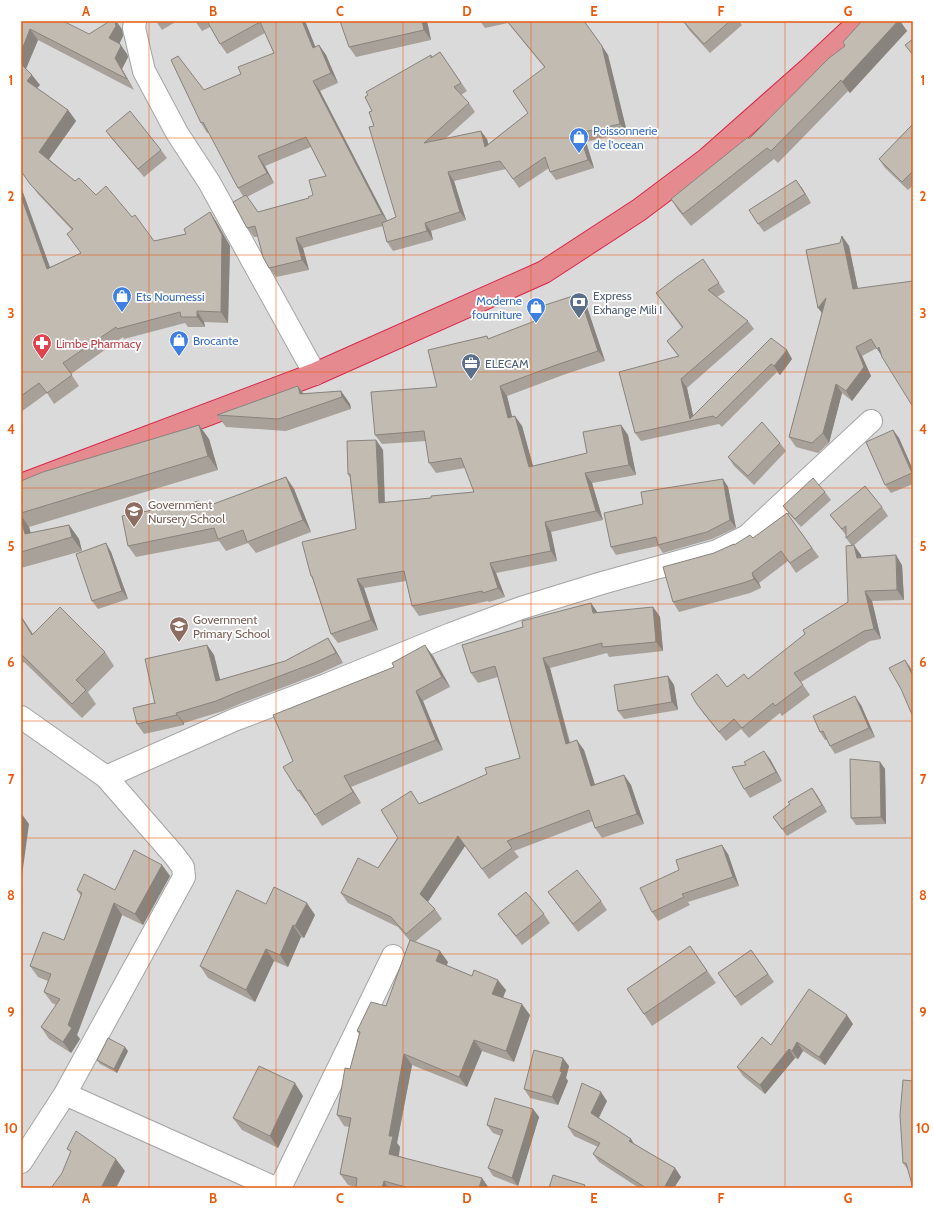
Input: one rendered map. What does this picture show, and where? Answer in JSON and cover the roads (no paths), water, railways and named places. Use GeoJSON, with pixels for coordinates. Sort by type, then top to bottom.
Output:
{"type":"FeatureCollection","features":[{"type":"Feature","properties":{"kind":"highway"},"geometry":{"type":"LineString","coordinates":[[21,485],[314,374],[544,272],[639,210],[707,159],[811,67],[860,21]]}},
{"type":"Feature","properties":{"kind":"street"},"geometry":{"type":"LineString","coordinates":[[135,21],[134,28],[144,71],[177,133],[208,182],[314,374]]}},
{"type":"Feature","properties":{"kind":"street"},"geometry":{"type":"LineString","coordinates":[[106,777],[234,720],[326,685],[396,655],[458,631],[521,608],[587,587],[717,551],[747,536],[871,421]]}},
{"type":"Feature","properties":{"kind":"street"},"geometry":{"type":"LineString","coordinates":[[21,717],[106,777],[174,854],[183,867],[184,877],[65,1094],[21,1162]]}},
{"type":"Feature","properties":{"kind":"street"},"geometry":{"type":"LineString","coordinates":[[280,1188],[393,956]]}},
{"type":"Feature","properties":{"kind":"street"},"geometry":{"type":"LineString","coordinates":[[65,1094],[275,1188]]}},
{"type":"Feature","properties":{"kind":"place","name":"Poissonnerie de l'ocean"},"geometry":{"type":"Point","coordinates":[579,154]}},
{"type":"Feature","properties":{"kind":"place","name":"Ets Noumessi"},"geometry":{"type":"Point","coordinates":[122,313]}},
{"type":"Feature","properties":{"kind":"place","name":"Express Exhange Mili I"},"geometry":{"type":"Point","coordinates":[579,319]}},
{"type":"Feature","properties":{"kind":"place","name":"Moderne fourniture"},"geometry":{"type":"Point","coordinates":[536,324]}},
{"type":"Feature","properties":{"kind":"place","name":"Brocante"},"geometry":{"type":"Point","coordinates":[179,357]}},
{"type":"Feature","properties":{"kind":"place","name":"Limbe Pharmacy"},"geometry":{"type":"Point","coordinates":[42,360]}},
{"type":"Feature","properties":{"kind":"place","name":"ELECAM"},"geometry":{"type":"Point","coordinates":[471,380]}},
{"type":"Feature","properties":{"kind":"place","name":"Government Nursery School"},"geometry":{"type":"Point","coordinates":[134,528]}},
{"type":"Feature","properties":{"kind":"place","name":"Government Primary School"},"geometry":{"type":"Point","coordinates":[179,643]}}]}
